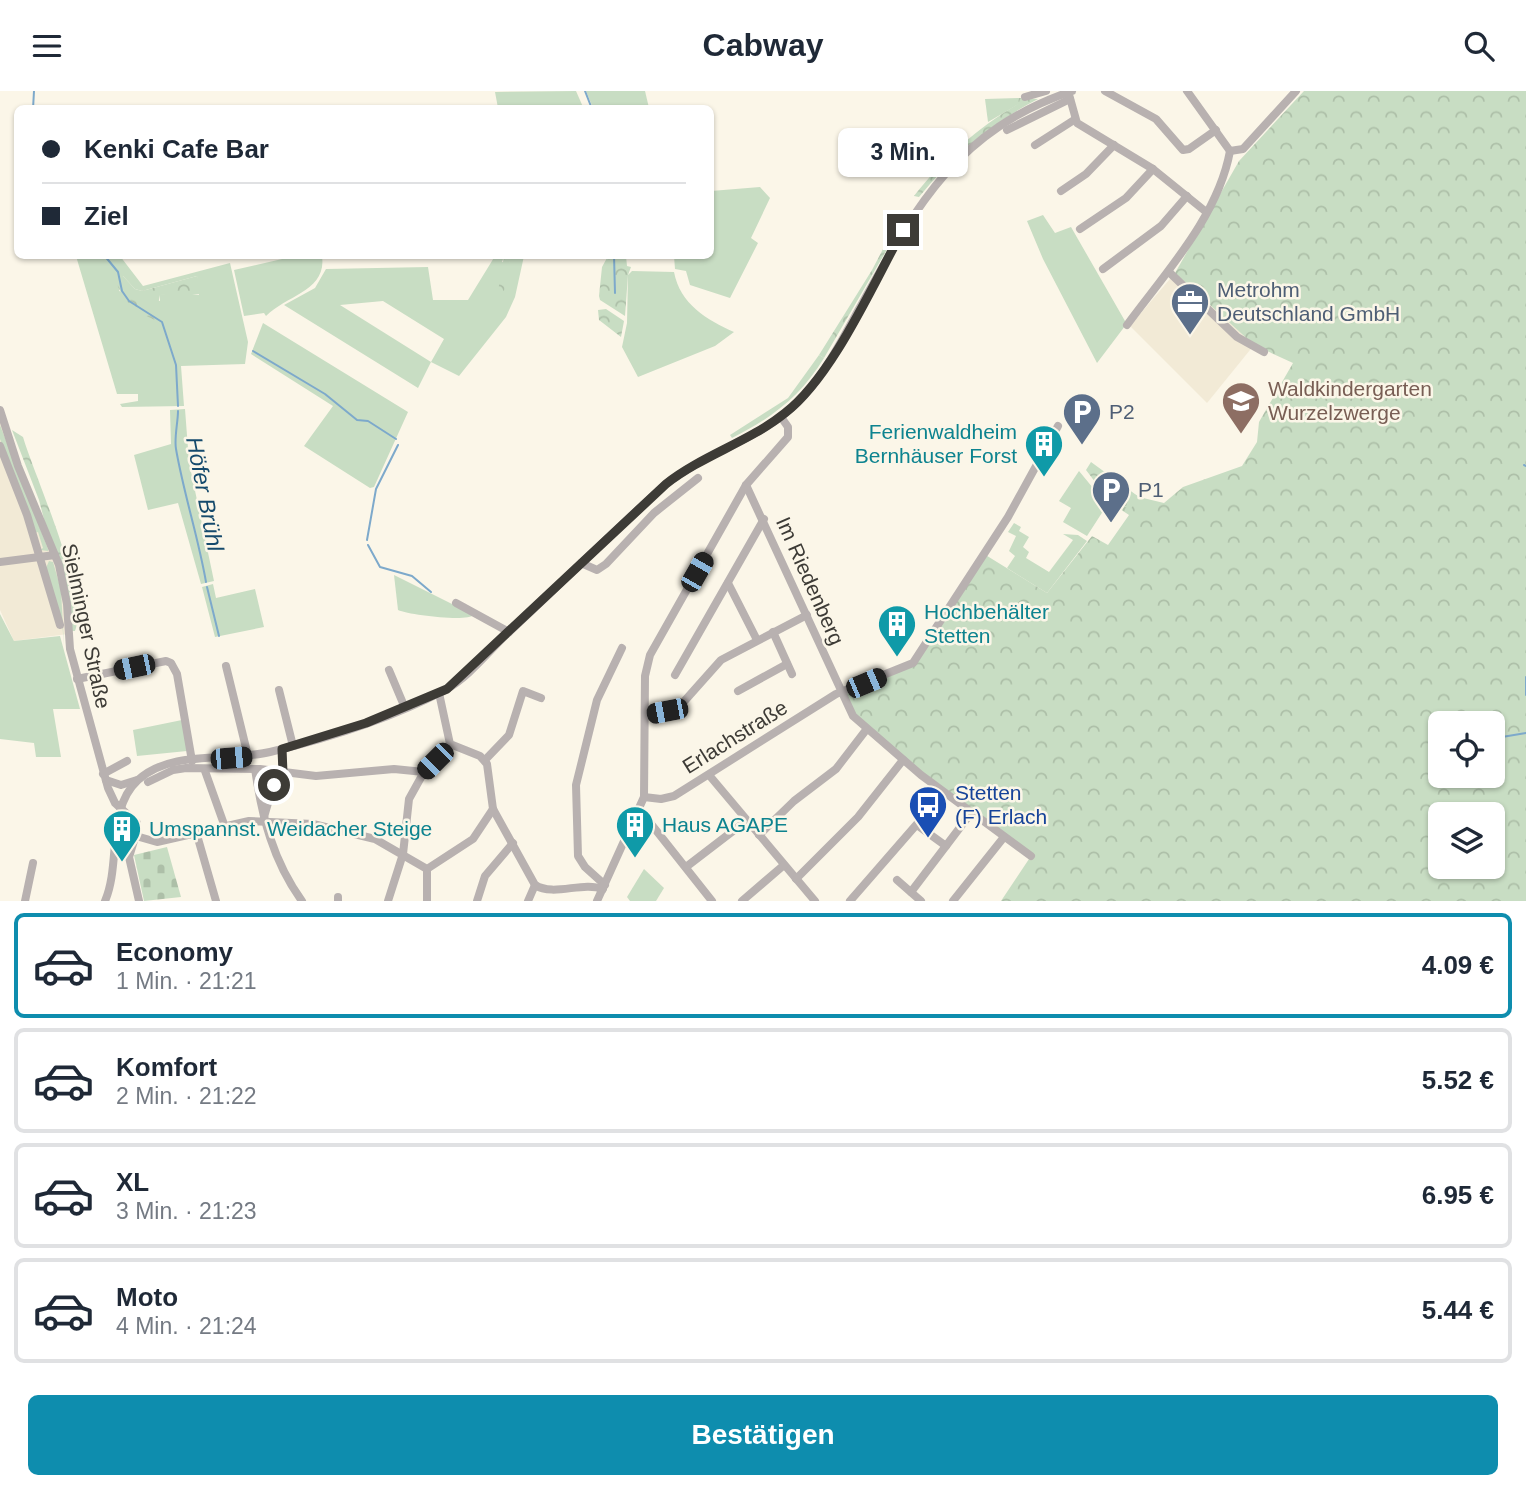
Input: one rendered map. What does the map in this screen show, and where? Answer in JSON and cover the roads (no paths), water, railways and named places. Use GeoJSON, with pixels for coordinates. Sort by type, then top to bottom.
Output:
{"type":"FeatureCollection","features":[{"type":"Feature","properties":{"kind":"street"},"geometry":{"type":"LineString","coordinates":[[1026,97],[1046,91]]}},
{"type":"Feature","properties":{"kind":"street"},"geometry":{"type":"LineString","coordinates":[[1105,91],[1156,120],[1183,150],[1189,149],[1216,130]]}},
{"type":"Feature","properties":{"kind":"street"},"geometry":{"type":"LineString","coordinates":[[1187,91],[1230,151]]}},
{"type":"Feature","properties":{"kind":"street"},"geometry":{"type":"LineString","coordinates":[[1230,151],[1243,149],[1296,91]]}},
{"type":"Feature","properties":{"kind":"street"},"geometry":{"type":"LineString","coordinates":[[1070,93],[1074,120],[1153,169],[1205,211]]}},
{"type":"Feature","properties":{"kind":"street"},"geometry":{"type":"LineString","coordinates":[[1007,130],[1070,93]]}},
{"type":"Feature","properties":{"kind":"street"},"geometry":{"type":"LineString","coordinates":[[104,901],[114,870],[122,810],[128,793],[162,766],[248,756],[293,746],[405,708],[439,693],[465,675],[675,477],[780,417],[801,400],[824,369],[920,203],[971,148],[1012,118],[1070,93]]}},
{"type":"Feature","properties":{"kind":"street"},"geometry":{"type":"LineString","coordinates":[[1035,145],[1074,120]]}},
{"type":"Feature","properties":{"kind":"street"},"geometry":{"type":"LineString","coordinates":[[1061,191],[1086,174],[1114,145]]}},
{"type":"Feature","properties":{"kind":"street"},"geometry":{"type":"LineString","coordinates":[[1127,325],[1170,273],[1221,180],[1230,151]]}},
{"type":"Feature","properties":{"kind":"street"},"geometry":{"type":"LineString","coordinates":[[1080,229],[1126,198],[1153,169]]}},
{"type":"Feature","properties":{"kind":"street"},"geometry":{"type":"LineString","coordinates":[[1103,269],[1161,226],[1187,196]]}},
{"type":"Feature","properties":{"kind":"street"},"geometry":{"type":"LineString","coordinates":[[1170,273],[1237,337],[1264,352]]}},
{"type":"Feature","properties":{"kind":"street","name":"Sielminger Straße"},"geometry":{"type":"LineString","coordinates":[[0,410],[18,466],[55,555],[65,595],[69,649],[104,777],[113,800],[137,823],[136,836]]}},
{"type":"Feature","properties":{"kind":"street"},"geometry":{"type":"LineString","coordinates":[[597,901],[644,797],[645,676],[650,655],[746,485],[789,437],[788,427],[780,417]]}},
{"type":"Feature","properties":{"kind":"street","name":"Erlachstraße"},"geometry":{"type":"LineString","coordinates":[[644,797],[670,798],[840,693],[913,663],[1008,517],[1058,426]]}},
{"type":"Feature","properties":{"kind":"street","name":"Sielminger Straße"},"geometry":{"type":"LineString","coordinates":[[0,446],[27,515],[60,625]]}},
{"type":"Feature","properties":{"kind":"street"},"geometry":{"type":"LineString","coordinates":[[581,563],[597,570],[606,564],[648,519],[698,478]]}},
{"type":"Feature","properties":{"kind":"street","name":"Im Riedenberg"},"geometry":{"type":"LineString","coordinates":[[746,485],[764,519],[848,709],[866,730],[944,793],[1031,856]]}},
{"type":"Feature","properties":{"kind":"street"},"geometry":{"type":"LineString","coordinates":[[676,675],[764,519]]}},
{"type":"Feature","properties":{"kind":"street"},"geometry":{"type":"LineString","coordinates":[[0,562],[55,555]]}},
{"type":"Feature","properties":{"kind":"street"},"geometry":{"type":"LineString","coordinates":[[728,583],[757,640]]}},
{"type":"Feature","properties":{"kind":"street"},"geometry":{"type":"LineString","coordinates":[[456,603],[509,632]]}},
{"type":"Feature","properties":{"kind":"street"},"geometry":{"type":"LineString","coordinates":[[646,713],[667,711],[686,702],[721,660],[807,615]]}},
{"type":"Feature","properties":{"kind":"street"},"geometry":{"type":"LineString","coordinates":[[773,632],[792,674]]}},
{"type":"Feature","properties":{"kind":"street"},"geometry":{"type":"LineString","coordinates":[[604,887],[578,856],[576,785],[597,700],[622,647]]}},
{"type":"Feature","properties":{"kind":"street"},"geometry":{"type":"LineString","coordinates":[[77,679],[166,661],[172,663],[177,674],[192,761]]}},
{"type":"Feature","properties":{"kind":"street"},"geometry":{"type":"LineString","coordinates":[[738,691],[787,664]]}},
{"type":"Feature","properties":{"kind":"street"},"geometry":{"type":"LineString","coordinates":[[226,666],[248,756]]}},
{"type":"Feature","properties":{"kind":"street"},"geometry":{"type":"LineString","coordinates":[[389,670],[405,708]]}},
{"type":"Feature","properties":{"kind":"street"},"geometry":{"type":"LineString","coordinates":[[279,689],[293,746]]}},
{"type":"Feature","properties":{"kind":"street"},"geometry":{"type":"LineString","coordinates":[[485,759],[509,736],[523,691],[541,698]]}},
{"type":"Feature","properties":{"kind":"street"},"geometry":{"type":"LineString","coordinates":[[439,693],[450,744]]}},
{"type":"Feature","properties":{"kind":"street"},"geometry":{"type":"LineString","coordinates":[[759,835],[794,801],[836,769],[866,730]]}},
{"type":"Feature","properties":{"kind":"street"},"geometry":{"type":"LineString","coordinates":[[450,744],[485,759],[491,773],[493,809],[535,885],[545,889],[604,887]]}},
{"type":"Feature","properties":{"kind":"street"},"geometry":{"type":"LineString","coordinates":[[388,901],[403,854],[407,805],[424,772],[450,744]]}},
{"type":"Feature","properties":{"kind":"street"},"geometry":{"type":"LineString","coordinates":[[263,820],[280,772],[282,749]]}},
{"type":"Feature","properties":{"kind":"street"},"geometry":{"type":"LineString","coordinates":[[213,759],[209,771],[225,827]]}},
{"type":"Feature","properties":{"kind":"street"},"geometry":{"type":"LineString","coordinates":[[796,879],[859,817],[903,760]]}},
{"type":"Feature","properties":{"kind":"street"},"geometry":{"type":"LineString","coordinates":[[127,761],[104,777],[121,785],[179,769],[255,769],[316,776],[394,769],[424,772]]}},
{"type":"Feature","properties":{"kind":"street"},"geometry":{"type":"LineString","coordinates":[[255,769],[263,820],[284,872],[302,901]]}},
{"type":"Feature","properties":{"kind":"street"},"geometry":{"type":"LineString","coordinates":[[709,775],[815,901]]}},
{"type":"Feature","properties":{"kind":"street"},"geometry":{"type":"LineString","coordinates":[[850,901],[944,793]]}},
{"type":"Feature","properties":{"kind":"street"},"geometry":{"type":"LineString","coordinates":[[427,869],[473,839],[493,809]]}},
{"type":"Feature","properties":{"kind":"street"},"geometry":{"type":"LineString","coordinates":[[640,810],[712,901]]}},
{"type":"Feature","properties":{"kind":"street"},"geometry":{"type":"LineString","coordinates":[[911,892],[971,813]]}},
{"type":"Feature","properties":{"kind":"street"},"geometry":{"type":"LineString","coordinates":[[139,901],[129,857],[136,836],[157,842],[263,820],[346,830],[376,839],[427,869]]}},
{"type":"Feature","properties":{"kind":"street"},"geometry":{"type":"LineString","coordinates":[[686,867],[746,821]]}},
{"type":"Feature","properties":{"kind":"street"},"geometry":{"type":"LineString","coordinates":[[918,825],[946,846]]}},
{"type":"Feature","properties":{"kind":"street"},"geometry":{"type":"LineString","coordinates":[[197,835],[216,901]]}},
{"type":"Feature","properties":{"kind":"street"},"geometry":{"type":"LineString","coordinates":[[953,901],[1004,837]]}},
{"type":"Feature","properties":{"kind":"street"},"geometry":{"type":"LineString","coordinates":[[477,901],[485,876],[513,843]]}},
{"type":"Feature","properties":{"kind":"street"},"geometry":{"type":"LineString","coordinates":[[25,901],[33,863]]}},
{"type":"Feature","properties":{"kind":"street"},"geometry":{"type":"LineString","coordinates":[[741,901],[784,865]]}},
{"type":"Feature","properties":{"kind":"street"},"geometry":{"type":"LineString","coordinates":[[427,869],[427,901]]}},
{"type":"Feature","properties":{"kind":"street"},"geometry":{"type":"LineString","coordinates":[[897,880],[921,901]]}},
{"type":"Feature","properties":{"kind":"street"},"geometry":{"type":"LineString","coordinates":[[528,901],[535,885]]}},
{"type":"Feature","properties":{"kind":"waterway","name":"Höfer Brühl"},"geometry":{"type":"LineString","coordinates":[[33,105],[34,91]]}},
{"type":"Feature","properties":{"kind":"waterway"},"geometry":{"type":"LineString","coordinates":[[585,91],[590,105]]}},
{"type":"Feature","properties":{"kind":"waterway","name":"Höfer Brühl"},"geometry":{"type":"LineString","coordinates":[[107,259],[118,272],[122,291],[129,301],[162,322],[176,365],[178,406]]}},
{"type":"Feature","properties":{"kind":"waterway"},"geometry":{"type":"LineString","coordinates":[[614,259],[615,293]]}},
{"type":"Feature","properties":{"kind":"waterway"},"geometry":{"type":"LineString","coordinates":[[253,351],[325,394],[357,420],[368,421],[396,439]]}},
{"type":"Feature","properties":{"kind":"waterway","name":"Höfer Brühl"},"geometry":{"type":"LineString","coordinates":[[178,411],[176,449],[206,582]]}},
{"type":"Feature","properties":{"kind":"waterway"},"geometry":{"type":"LineString","coordinates":[[367,540],[376,489],[398,445]]}},
{"type":"Feature","properties":{"kind":"waterway"},"geometry":{"type":"LineString","coordinates":[[368,545],[380,567],[412,576],[431,592]]}},
{"type":"Feature","properties":{"kind":"waterway","name":"Höfer Brühl"},"geometry":{"type":"LineString","coordinates":[[207,587],[219,636]]}},
{"type":"Feature","properties":{"kind":"waterway"},"geometry":{"type":"LineString","coordinates":[[1526,677],[1526,695]]}},
{"type":"Feature","properties":{"kind":"waterway"},"geometry":{"type":"LineString","coordinates":[[1505,736],[1526,733]]}},
{"type":"Feature","properties":{"kind":"place","name":"Metrohm Deutschland GmbH"},"geometry":{"type":"Point","coordinates":[1190,336]}},
{"type":"Feature","properties":{"kind":"place","name":"Waldkindergarten Wurzelzwerge"},"geometry":{"type":"Point","coordinates":[1241,435]}},
{"type":"Feature","properties":{"kind":"place","name":"P2"},"geometry":{"type":"Point","coordinates":[1082,446]}},
{"type":"Feature","properties":{"kind":"place","name":"Ferienwaldheim Bernhäuser Forst"},"geometry":{"type":"Point","coordinates":[1044,478]}},
{"type":"Feature","properties":{"kind":"place","name":"P1"},"geometry":{"type":"Point","coordinates":[1111,524]}},
{"type":"Feature","properties":{"kind":"place","name":"Hochbehälter Stetten"},"geometry":{"type":"Point","coordinates":[897,658]}},
{"type":"Feature","properties":{"kind":"place","name":"Stetten (F) Erlach"},"geometry":{"type":"Point","coordinates":[928,839]}},
{"type":"Feature","properties":{"kind":"place","name":"Haus AGAPE"},"geometry":{"type":"Point","coordinates":[635,859]}},
{"type":"Feature","properties":{"kind":"place","name":"Umspannst. Weidacher Steige"},"geometry":{"type":"Point","coordinates":[122,863]}}]}
